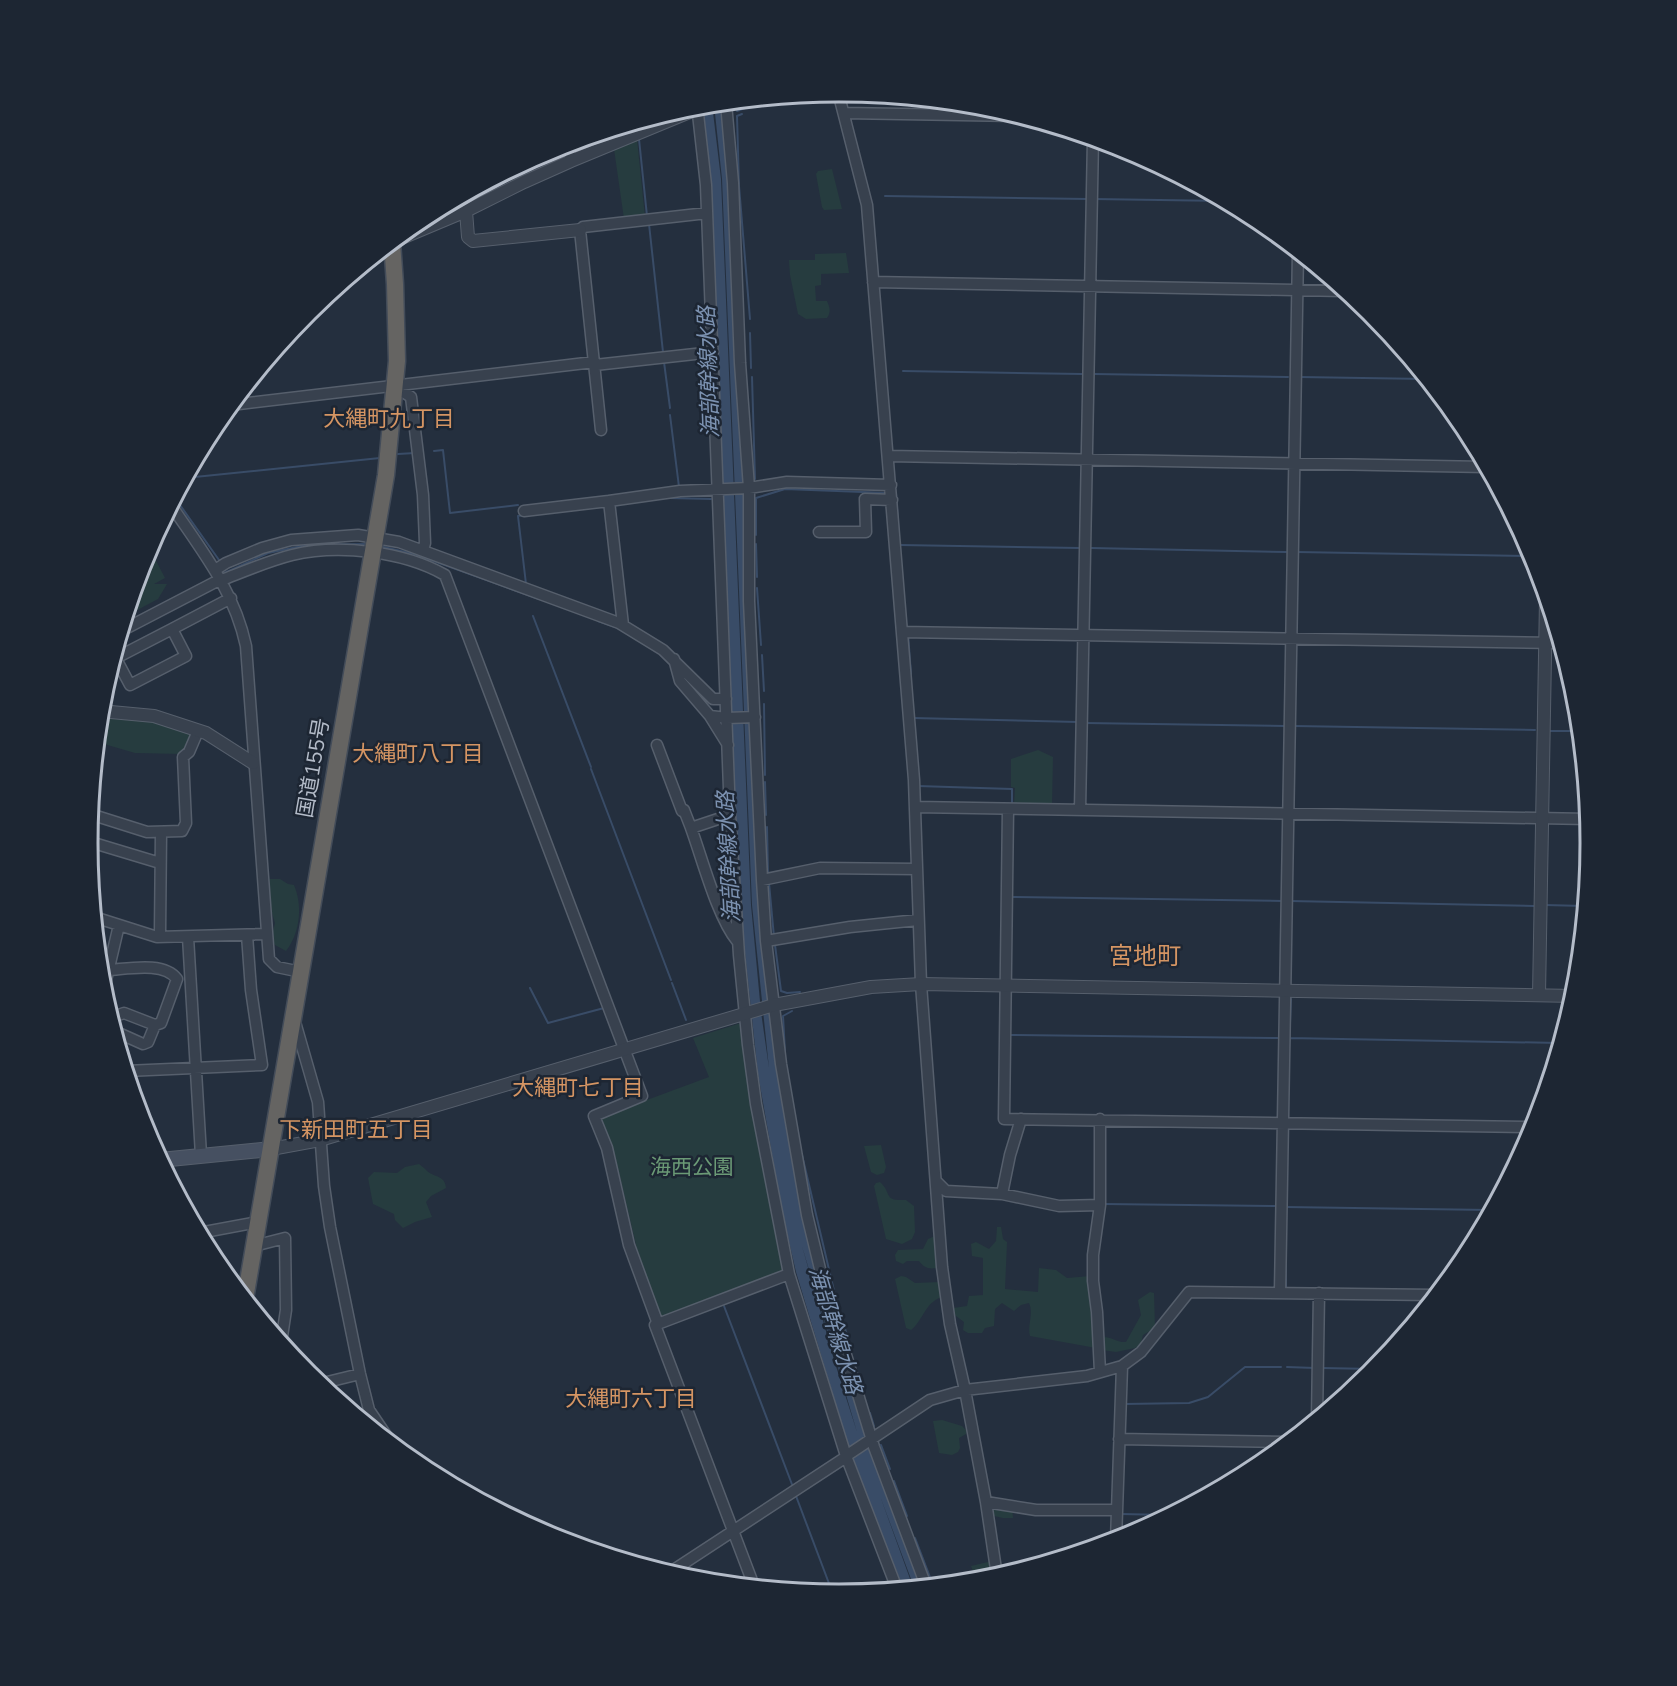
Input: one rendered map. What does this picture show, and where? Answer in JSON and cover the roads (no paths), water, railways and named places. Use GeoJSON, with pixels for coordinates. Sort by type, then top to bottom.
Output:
{"type":"FeatureCollection","features":[{"type":"Feature","properties":{"kind":"highway","name":"国道155号"},"geometry":{"type":"LineString","coordinates":[[247,1288],[386,475],[397,329],[393,251]]}},
{"type":"Feature","properties":{"kind":"main road"},"geometry":{"type":"LineString","coordinates":[[169,1159],[271,1149]]}},
{"type":"Feature","properties":{"kind":"street"},"geometry":{"type":"LineString","coordinates":[[841,102],[867,205],[889,456],[915,807],[921,984],[942,1267],[950,1324],[965,1390],[997,1567]]}},
{"type":"Feature","properties":{"kind":"street"},"geometry":{"type":"LineString","coordinates":[[729,110],[740,363],[749,488],[749,601],[754,717],[766,941],[773,1006],[789,1121],[821,1273],[871,1439],[923,1579]]}},
{"type":"Feature","properties":{"kind":"street"},"geometry":{"type":"LineString","coordinates":[[844,113],[979,115]]}},
{"type":"Feature","properties":{"kind":"street"},"geometry":{"type":"LineString","coordinates":[[700,115],[706,185],[726,699],[729,718],[730,815],[738,942],[756,1104],[789,1274],[847,1455],[894,1581]]}},
{"type":"Feature","properties":{"kind":"street"},"geometry":{"type":"LineString","coordinates":[[426,228],[571,161],[661,124]]}},
{"type":"Feature","properties":{"kind":"street"},"geometry":{"type":"LineString","coordinates":[[1080,810],[1093,147]]}},
{"type":"Feature","properties":{"kind":"street"},"geometry":{"type":"LineString","coordinates":[[570,152],[571,161]]}},
{"type":"Feature","properties":{"kind":"street"},"geometry":{"type":"LineString","coordinates":[[466,211],[468,237],[473,241],[707,213]]}},
{"type":"Feature","properties":{"kind":"street"},"geometry":{"type":"LineString","coordinates":[[580,230],[601,430]]}},
{"type":"Feature","properties":{"kind":"street"},"geometry":{"type":"LineString","coordinates":[[1280,1292],[1298,261]]}},
{"type":"Feature","properties":{"kind":"street"},"geometry":{"type":"LineString","coordinates":[[873,282],[1332,291]]}},
{"type":"Feature","properties":{"kind":"street"},"geometry":{"type":"LineString","coordinates":[[242,404],[595,363],[713,352]]}},
{"type":"Feature","properties":{"kind":"street"},"geometry":{"type":"LineString","coordinates":[[394,386],[411,397],[423,495],[425,543],[423,550]]}},
{"type":"Feature","properties":{"kind":"street"},"geometry":{"type":"LineString","coordinates":[[889,456],[1477,467]]}},
{"type":"Feature","properties":{"kind":"street"},"geometry":{"type":"LineString","coordinates":[[524,511],[680,491],[749,488],[787,482],[891,485]]}},
{"type":"Feature","properties":{"kind":"street"},"geometry":{"type":"LineString","coordinates":[[819,532],[866,532],[865,499],[892,500]]}},
{"type":"Feature","properties":{"kind":"street"},"geometry":{"type":"LineString","coordinates":[[609,501],[623,625]]}},
{"type":"Feature","properties":{"kind":"street"},"geometry":{"type":"LineString","coordinates":[[176,512],[219,576],[241,624],[246,646],[269,959],[271,964],[301,972]]}},
{"type":"Feature","properties":{"kind":"street"},"geometry":{"type":"LineString","coordinates":[[219,576],[226,562],[291,540],[358,535],[407,559],[437,563],[623,625],[674,659],[713,699],[726,699]]}},
{"type":"Feature","properties":{"kind":"street"},"geometry":{"type":"LineString","coordinates":[[131,626],[219,576],[304,552],[352,551],[375,543],[399,542],[423,550],[437,563],[445,575],[642,1096],[594,1116],[607,1148],[629,1245],[658,1324],[656,1327],[751,1579]]}},
{"type":"Feature","properties":{"kind":"street"},"geometry":{"type":"LineString","coordinates":[[123,652],[231,598]]}},
{"type":"Feature","properties":{"kind":"street"},"geometry":{"type":"LineString","coordinates":[[1539,995],[1545,623]]}},
{"type":"Feature","properties":{"kind":"street"},"geometry":{"type":"LineString","coordinates":[[120,665],[130,685],[186,656],[172,629]]}},
{"type":"Feature","properties":{"kind":"street"},"geometry":{"type":"LineString","coordinates":[[902,632],[1552,643]]}},
{"type":"Feature","properties":{"kind":"street"},"geometry":{"type":"LineString","coordinates":[[674,659],[680,681],[710,716],[728,746]]}},
{"type":"Feature","properties":{"kind":"street"},"geometry":{"type":"LineString","coordinates":[[110,712],[154,716],[198,731],[253,763]]}},
{"type":"Feature","properties":{"kind":"street"},"geometry":{"type":"LineString","coordinates":[[710,716],[754,717]]}},
{"type":"Feature","properties":{"kind":"street"},"geometry":{"type":"LineString","coordinates":[[99,817],[147,832],[182,831],[186,824],[183,757],[189,752],[198,731]]}},
{"type":"Feature","properties":{"kind":"street"},"geometry":{"type":"LineString","coordinates":[[657,744],[682,811],[684,810],[692,828],[722,914],[730,932],[738,942]]}},
{"type":"Feature","properties":{"kind":"street"},"geometry":{"type":"LineString","coordinates":[[915,807],[1579,819]]}},
{"type":"Feature","properties":{"kind":"street"},"geometry":{"type":"LineString","coordinates":[[1008,809],[1004,1119],[1523,1127]]}},
{"type":"Feature","properties":{"kind":"street"},"geometry":{"type":"LineString","coordinates":[[692,828],[730,815]]}},
{"type":"Feature","properties":{"kind":"street"},"geometry":{"type":"LineString","coordinates":[[158,937],[160,933],[160,833]]}},
{"type":"Feature","properties":{"kind":"street"},"geometry":{"type":"LineString","coordinates":[[98,844],[160,863]]}},
{"type":"Feature","properties":{"kind":"street"},"geometry":{"type":"LineString","coordinates":[[762,880],[820,868],[916,869]]}},
{"type":"Feature","properties":{"kind":"street"},"geometry":{"type":"LineString","coordinates":[[102,920],[158,937],[266,934]]}},
{"type":"Feature","properties":{"kind":"street"},"geometry":{"type":"LineString","coordinates":[[766,941],[850,927],[918,920]]}},
{"type":"Feature","properties":{"kind":"street"},"geometry":{"type":"LineString","coordinates":[[109,968],[119,925]]}},
{"type":"Feature","properties":{"kind":"street"},"geometry":{"type":"LineString","coordinates":[[247,935],[251,990],[262,1065]]}},
{"type":"Feature","properties":{"kind":"street"},"geometry":{"type":"LineString","coordinates":[[188,937],[201,1155]]}},
{"type":"Feature","properties":{"kind":"street"},"geometry":{"type":"LineString","coordinates":[[109,970],[150,967],[175,976],[177,983],[161,1023],[155,1025],[124,1013],[118,1015]]}},
{"type":"Feature","properties":{"kind":"street"},"geometry":{"type":"LineString","coordinates":[[271,1149],[320,1140],[747,1013],[871,987],[921,984],[1563,996]]}},
{"type":"Feature","properties":{"kind":"street"},"geometry":{"type":"LineString","coordinates":[[294,1016],[318,1102],[330,1227],[360,1374],[369,1410],[378,1424]]}},
{"type":"Feature","properties":{"kind":"street"},"geometry":{"type":"LineString","coordinates":[[123,1035],[143,1044],[148,1042],[155,1025]]}},
{"type":"Feature","properties":{"kind":"street"},"geometry":{"type":"LineString","coordinates":[[134,1071],[285,1064]]}},
{"type":"Feature","properties":{"kind":"street"},"geometry":{"type":"LineString","coordinates":[[1002,1194],[1010,1155],[1022,1119]]}},
{"type":"Feature","properties":{"kind":"street"},"geometry":{"type":"LineString","coordinates":[[1100,1119],[1100,1205],[1093,1255],[1100,1372]]}},
{"type":"Feature","properties":{"kind":"street"},"geometry":{"type":"LineString","coordinates":[[937,1182],[946,1191],[1002,1194],[1059,1206],[1100,1205]]}},
{"type":"Feature","properties":{"kind":"street"},"geometry":{"type":"LineString","coordinates":[[938,1203],[946,1191]]}},
{"type":"Feature","properties":{"kind":"street"},"geometry":{"type":"LineString","coordinates":[[208,1231],[258,1222]]}},
{"type":"Feature","properties":{"kind":"street"},"geometry":{"type":"LineString","coordinates":[[254,1246],[285,1238],[286,1310],[282,1333]]}},
{"type":"Feature","properties":{"kind":"street"},"geometry":{"type":"LineString","coordinates":[[658,1324],[789,1274]]}},
{"type":"Feature","properties":{"kind":"street"},"geometry":{"type":"LineString","coordinates":[[679,1567],[930,1400],[965,1390],[1087,1376],[1122,1366],[1140,1352],[1189,1292],[1425,1295]]}},
{"type":"Feature","properties":{"kind":"street"},"geometry":{"type":"LineString","coordinates":[[1317,1408],[1319,1293]]}},
{"type":"Feature","properties":{"kind":"street"},"geometry":{"type":"LineString","coordinates":[[1116,1530],[1122,1366]]}},
{"type":"Feature","properties":{"kind":"street"},"geometry":{"type":"LineString","coordinates":[[330,1381],[360,1374]]}},
{"type":"Feature","properties":{"kind":"street"},"geometry":{"type":"LineString","coordinates":[[1119,1439],[1275,1442]]}},
{"type":"Feature","properties":{"kind":"street"},"geometry":{"type":"LineString","coordinates":[[986,1502],[1036,1510],[1117,1510]]}},
{"type":"Feature","properties":{"kind":"water","name":"海部幹線水路"},"geometry":{"type":"Polygon","coordinates":[[[723,111],[730,183],[760,904],[803,1212],[922,1579],[911,1580],[880,1496],[910,1580],[900,1581],[850,1451],[796,1272],[782,1211],[758,1074],[740,906],[702,115],[713,113],[721,179],[751,905],[761,1012],[769,1068],[752,905],[722,179],[715,113],[723,111]],[[802,1246],[834,1360],[857,1432],[802,1246]]]}},
{"type":"Feature","properties":{"kind":"waterway"},"geometry":{"type":"LineString","coordinates":[[737,111],[745,108]]}},
{"type":"Feature","properties":{"kind":"waterway"},"geometry":{"type":"LineString","coordinates":[[742,114],[737,116],[739,186],[750,319]]}},
{"type":"Feature","properties":{"kind":"waterway"},"geometry":{"type":"LineString","coordinates":[[639,139],[647,216]]}},
{"type":"Feature","properties":{"kind":"waterway"},"geometry":{"type":"LineString","coordinates":[[885,196],[1088,199]]}},
{"type":"Feature","properties":{"kind":"waterway"},"geometry":{"type":"LineString","coordinates":[[1094,199],[1209,201]]}},
{"type":"Feature","properties":{"kind":"waterway"},"geometry":{"type":"LineString","coordinates":[[649,224],[663,352]]}},
{"type":"Feature","properties":{"kind":"waterway"},"geometry":{"type":"LineString","coordinates":[[750,333],[751,368]]}},
{"type":"Feature","properties":{"kind":"waterway"},"geometry":{"type":"LineString","coordinates":[[664,362],[670,408]]}},
{"type":"Feature","properties":{"kind":"waterway"},"geometry":{"type":"LineString","coordinates":[[903,371],[1082,374]]}},
{"type":"Feature","properties":{"kind":"waterway"},"geometry":{"type":"LineString","coordinates":[[1094,374],[1288,377]]}},
{"type":"Feature","properties":{"kind":"waterway"},"geometry":{"type":"LineString","coordinates":[[752,377],[755,479]]}},
{"type":"Feature","properties":{"kind":"waterway"},"geometry":{"type":"LineString","coordinates":[[1300,377],[1416,379]]}},
{"type":"Feature","properties":{"kind":"waterway"},"geometry":{"type":"LineString","coordinates":[[670,415],[679,487]]}},
{"type":"Feature","properties":{"kind":"waterway"},"geometry":{"type":"LineString","coordinates":[[434,451],[443,450],[450,513],[518,505]]}},
{"type":"Feature","properties":{"kind":"waterway"},"geometry":{"type":"LineString","coordinates":[[398,454],[415,453]]}},
{"type":"Feature","properties":{"kind":"waterway"},"geometry":{"type":"LineString","coordinates":[[194,477],[380,458]]}},
{"type":"Feature","properties":{"kind":"waterway"},"geometry":{"type":"LineString","coordinates":[[756,535],[756,498],[785,489],[888,493]]}},
{"type":"Feature","properties":{"kind":"waterway"},"geometry":{"type":"LineString","coordinates":[[894,493],[896,493],[899,537]]}},
{"type":"Feature","properties":{"kind":"waterway"},"geometry":{"type":"LineString","coordinates":[[669,498],[711,499]]}},
{"type":"Feature","properties":{"kind":"waterway"},"geometry":{"type":"LineString","coordinates":[[180,505],[219,560]]}},
{"type":"Feature","properties":{"kind":"waterway"},"geometry":{"type":"LineString","coordinates":[[524,515],[518,516],[526,584]]}},
{"type":"Feature","properties":{"kind":"waterway"},"geometry":{"type":"LineString","coordinates":[[220,575],[268,553],[307,545],[368,544]]}},
{"type":"Feature","properties":{"kind":"waterway"},"geometry":{"type":"LineString","coordinates":[[756,544],[757,577]]}},
{"type":"Feature","properties":{"kind":"waterway"},"geometry":{"type":"LineString","coordinates":[[900,545],[1080,548]]}},
{"type":"Feature","properties":{"kind":"waterway"},"geometry":{"type":"LineString","coordinates":[[379,546],[414,554],[539,599]]}},
{"type":"Feature","properties":{"kind":"waterway"},"geometry":{"type":"LineString","coordinates":[[1091,548],[1286,552]]}},
{"type":"Feature","properties":{"kind":"waterway"},"geometry":{"type":"LineString","coordinates":[[1297,552],[1522,556]]}},
{"type":"Feature","properties":{"kind":"waterway"},"geometry":{"type":"LineString","coordinates":[[757,588],[761,645]]}},
{"type":"Feature","properties":{"kind":"waterway"},"geometry":{"type":"LineString","coordinates":[[533,616],[591,767]]}},
{"type":"Feature","properties":{"kind":"waterway"},"geometry":{"type":"LineString","coordinates":[[598,621],[618,628]]}},
{"type":"Feature","properties":{"kind":"waterway"},"geometry":{"type":"LineString","coordinates":[[908,634],[911,674]]}},
{"type":"Feature","properties":{"kind":"waterway"},"geometry":{"type":"LineString","coordinates":[[762,655],[764,691]]}},
{"type":"Feature","properties":{"kind":"waterway"},"geometry":{"type":"LineString","coordinates":[[764,704],[765,775]]}},
{"type":"Feature","properties":{"kind":"waterway"},"geometry":{"type":"LineString","coordinates":[[913,718],[1078,722]]}},
{"type":"Feature","properties":{"kind":"waterway"},"geometry":{"type":"LineString","coordinates":[[1085,723],[1285,726]]}},
{"type":"Feature","properties":{"kind":"waterway"},"geometry":{"type":"LineString","coordinates":[[1294,726],[1535,730]]}},
{"type":"Feature","properties":{"kind":"waterway"},"geometry":{"type":"LineString","coordinates":[[1549,731],[1570,731]]}},
{"type":"Feature","properties":{"kind":"waterway"},"geometry":{"type":"LineString","coordinates":[[591,769],[671,980]]}},
{"type":"Feature","properties":{"kind":"waterway"},"geometry":{"type":"LineString","coordinates":[[765,782],[766,815]]}},
{"type":"Feature","properties":{"kind":"waterway"},"geometry":{"type":"LineString","coordinates":[[918,786],[1012,789],[1012,805]]}},
{"type":"Feature","properties":{"kind":"waterway"},"geometry":{"type":"LineString","coordinates":[[767,827],[768,876]]}},
{"type":"Feature","properties":{"kind":"waterway"},"geometry":{"type":"LineString","coordinates":[[769,883],[774,937]]}},
{"type":"Feature","properties":{"kind":"waterway"},"geometry":{"type":"LineString","coordinates":[[1011,897],[1283,901]]}},
{"type":"Feature","properties":{"kind":"waterway"},"geometry":{"type":"LineString","coordinates":[[1290,901],[1534,906]]}},
{"type":"Feature","properties":{"kind":"waterway"},"geometry":{"type":"LineString","coordinates":[[1545,905],[1576,906]]}},
{"type":"Feature","properties":{"kind":"waterway"},"geometry":{"type":"LineString","coordinates":[[775,945],[781,991],[800,992]]}},
{"type":"Feature","properties":{"kind":"waterway"},"geometry":{"type":"LineString","coordinates":[[672,983],[686,1020]]}},
{"type":"Feature","properties":{"kind":"waterway"},"geometry":{"type":"LineString","coordinates":[[530,988],[548,1023],[604,1008]]}},
{"type":"Feature","properties":{"kind":"waterway"},"geometry":{"type":"LineString","coordinates":[[1289,1048],[1291,999]]}},
{"type":"Feature","properties":{"kind":"waterway"},"geometry":{"type":"LineString","coordinates":[[785,1052],[783,1016],[792,1011]]}},
{"type":"Feature","properties":{"kind":"waterway"},"geometry":{"type":"LineString","coordinates":[[1010,1035],[1281,1038]]}},
{"type":"Feature","properties":{"kind":"waterway"},"geometry":{"type":"LineString","coordinates":[[1289,1038],[1552,1043]]}},
{"type":"Feature","properties":{"kind":"waterway"},"geometry":{"type":"LineString","coordinates":[[1010,1051],[1010,1082]]}},
{"type":"Feature","properties":{"kind":"waterway","name":"海部幹線水路"},"geometry":{"type":"LineString","coordinates":[[802,1155],[835,1295],[850,1345]]}},
{"type":"Feature","properties":{"kind":"waterway"},"geometry":{"type":"LineString","coordinates":[[1104,1204],[1276,1206]]}},
{"type":"Feature","properties":{"kind":"waterway"},"geometry":{"type":"LineString","coordinates":[[1286,1207],[1482,1210]]}},
{"type":"Feature","properties":{"kind":"waterway"},"geometry":{"type":"LineString","coordinates":[[1286,1233],[1286,1288],[1315,1288]]}},
{"type":"Feature","properties":{"kind":"waterway"},"geometry":{"type":"LineString","coordinates":[[724,1306],[793,1487]]}},
{"type":"Feature","properties":{"kind":"waterway"},"geometry":{"type":"LineString","coordinates":[[1124,1404],[1189,1403],[1208,1397],[1245,1367],[1281,1367]]}},
{"type":"Feature","properties":{"kind":"waterway"},"geometry":{"type":"LineString","coordinates":[[1287,1367],[1315,1368]]}},
{"type":"Feature","properties":{"kind":"waterway"},"geometry":{"type":"LineString","coordinates":[[1322,1368],[1360,1369]]}},
{"type":"Feature","properties":{"kind":"waterway"},"geometry":{"type":"LineString","coordinates":[[870,1413],[874,1426]]}},
{"type":"Feature","properties":{"kind":"waterway"},"geometry":{"type":"LineString","coordinates":[[881,1445],[890,1469]]}},
{"type":"Feature","properties":{"kind":"waterway"},"geometry":{"type":"LineString","coordinates":[[894,1481],[907,1516]]}},
{"type":"Feature","properties":{"kind":"waterway"},"geometry":{"type":"LineString","coordinates":[[796,1496],[829,1584]]}},
{"type":"Feature","properties":{"kind":"waterway"},"geometry":{"type":"LineString","coordinates":[[1121,1514],[1151,1515]]}},
{"type":"Feature","properties":{"kind":"waterway"},"geometry":{"type":"LineString","coordinates":[[915,1538],[930,1578]]}},
{"type":"Feature","properties":{"kind":"district","name":"大縄町九丁目"},"geometry":{"type":"Point","coordinates":[389,418]}},
{"type":"Feature","properties":{"kind":"district","name":"大縄町八丁目"},"geometry":{"type":"Point","coordinates":[418,753]}},
{"type":"Feature","properties":{"kind":"district","name":"宮地町"},"geometry":{"type":"Point","coordinates":[1145,956]}},
{"type":"Feature","properties":{"kind":"district","name":"大縄町七丁目"},"geometry":{"type":"Point","coordinates":[578,1087]}},
{"type":"Feature","properties":{"kind":"district","name":"下新田町五丁目"},"geometry":{"type":"Point","coordinates":[356,1129]}},
{"type":"Feature","properties":{"kind":"district","name":"大縄町六丁目"},"geometry":{"type":"Point","coordinates":[631,1398]}},
{"type":"Feature","properties":{"kind":"park label","name":"海西公園"},"geometry":{"type":"Point","coordinates":[692,1167]}}]}
